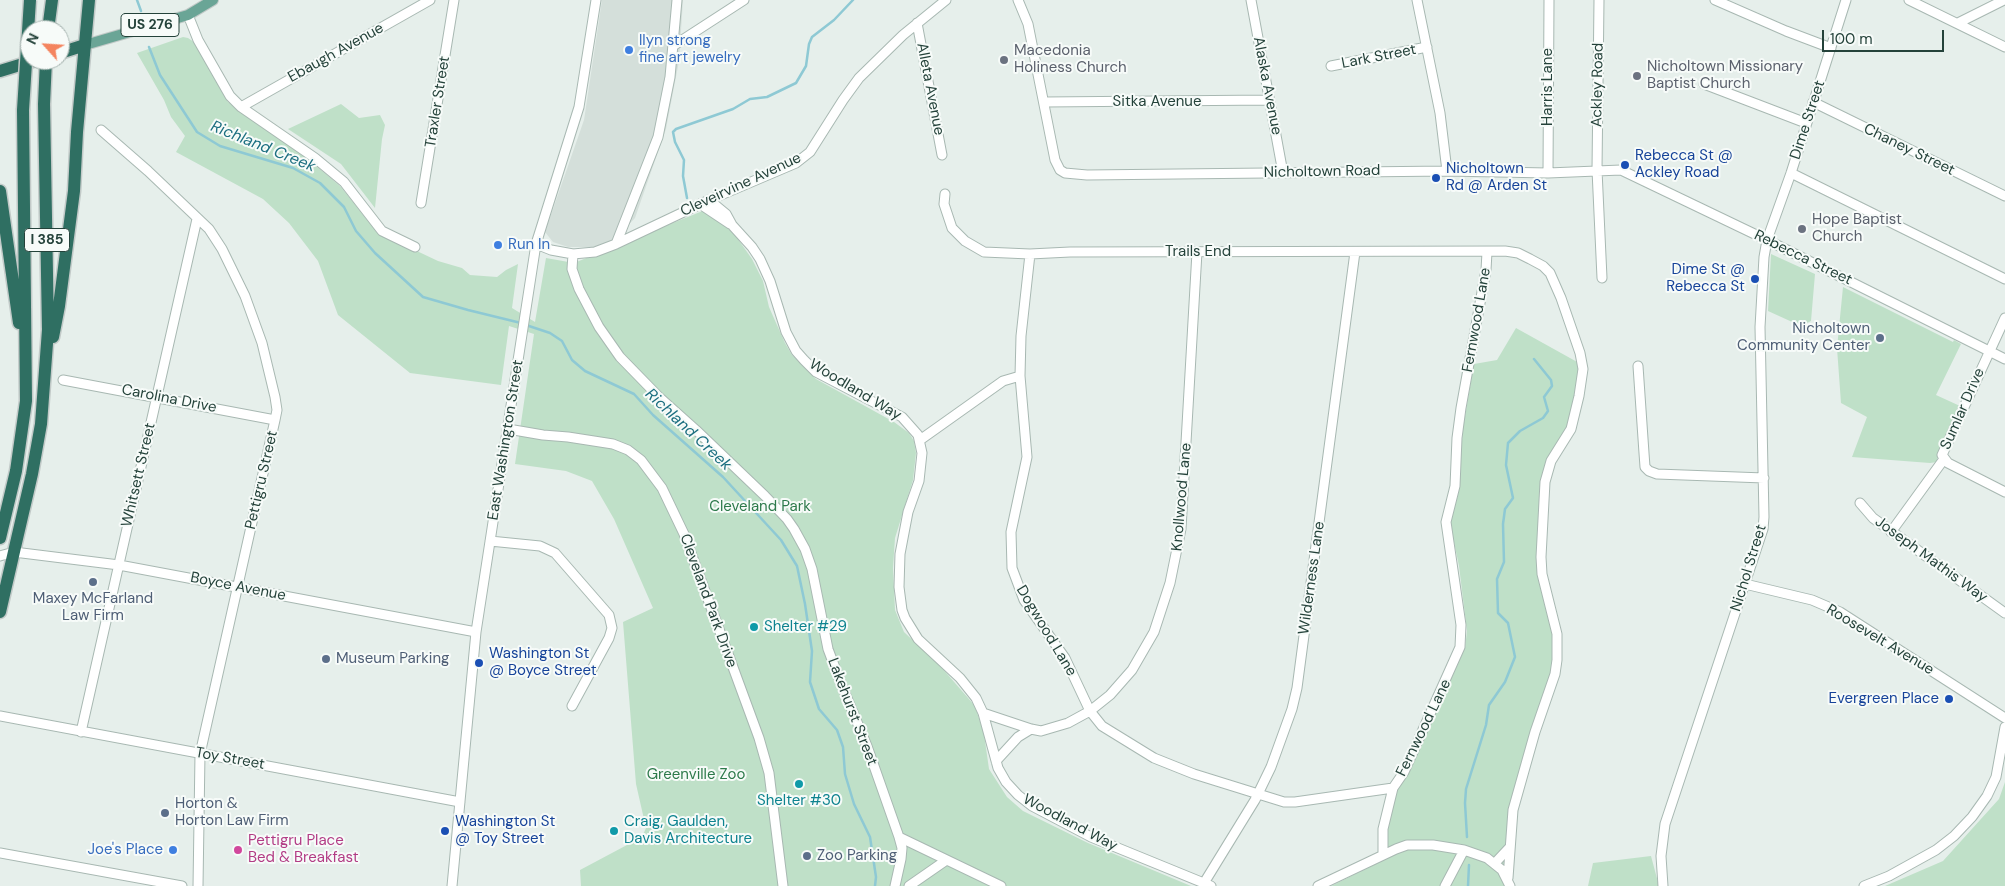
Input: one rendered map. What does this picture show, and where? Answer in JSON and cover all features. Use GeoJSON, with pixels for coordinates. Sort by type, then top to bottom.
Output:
{"type":"FeatureCollection","features":[{"type":"Feature","properties":{"kind":"highway","name":"I 385"},"geometry":{"type":"LineString","coordinates":[[26,367],[22,110],[30,0]]}},
{"type":"Feature","properties":{"kind":"highway"},"geometry":{"type":"LineString","coordinates":[[49,20],[52,0]]}},
{"type":"Feature","properties":{"kind":"highway"},"geometry":{"type":"LineString","coordinates":[[0,612],[34,466],[41,424],[44,376],[60,306],[74,191],[76,132],[88,5]]}},
{"type":"Feature","properties":{"kind":"highway","name":"US 276"},"geometry":{"type":"LineString","coordinates":[[70,50],[85,45]]}},
{"type":"Feature","properties":{"kind":"highway"},"geometry":{"type":"LineString","coordinates":[[0,72],[20,65]]}},
{"type":"Feature","properties":{"kind":"highway","name":"I 385"},"geometry":{"type":"LineString","coordinates":[[44,376],[48,330],[44,104],[46,70]]}},
{"type":"Feature","properties":{"kind":"highway"},"geometry":{"type":"LineString","coordinates":[[0,192],[26,367],[24,421],[16,471],[0,538]]}},
{"type":"Feature","properties":{"kind":"main road","name":"US 276"},"geometry":{"type":"LineString","coordinates":[[85,45],[188,15],[213,0]]}},
{"type":"Feature","properties":{"kind":"street","name":"Ebaugh Avenue"},"geometry":{"type":"LineString","coordinates":[[241,107],[430,0]]}},
{"type":"Feature","properties":{"kind":"street","name":"Traxler Street"},"geometry":{"type":"LineString","coordinates":[[421,203],[454,0]]}},
{"type":"Feature","properties":{"kind":"street","name":"East Washington Street"},"geometry":{"type":"LineString","coordinates":[[452,886],[476,632],[536,244],[579,107],[596,0]]}},
{"type":"Feature","properties":{"kind":"street"},"geometry":{"type":"LineString","coordinates":[[616,244],[658,137],[670,77],[677,0]]}},
{"type":"Feature","properties":{"kind":"street"},"geometry":{"type":"LineString","coordinates":[[673,46],[744,0]]}},
{"type":"Feature","properties":{"kind":"street","name":"Cleveirvine Avenue"},"geometry":{"type":"LineString","coordinates":[[536,244],[572,254],[595,252],[704,202],[796,163],[810,152],[859,78],[917,23],[946,0]]}},
{"type":"Feature","properties":{"kind":"street"},"geometry":{"type":"LineString","coordinates":[[1018,0],[1028,24],[1045,102]]}},
{"type":"Feature","properties":{"kind":"street","name":"Alaska Avenue"},"geometry":{"type":"LineString","coordinates":[[1251,0],[1283,173]]}},
{"type":"Feature","properties":{"kind":"street"},"geometry":{"type":"LineString","coordinates":[[1417,0],[1440,113],[1447,170]]}},
{"type":"Feature","properties":{"kind":"street","name":"Harris Lane"},"geometry":{"type":"LineString","coordinates":[[1548,173],[1549,0]]}},
{"type":"Feature","properties":{"kind":"street","name":"Ackley Road"},"geometry":{"type":"LineString","coordinates":[[1598,0],[1597,170],[1602,278]]}},
{"type":"Feature","properties":{"kind":"street"},"geometry":{"type":"LineString","coordinates":[[1715,0],[1831,48]]}},
{"type":"Feature","properties":{"kind":"street","name":"Dime Street"},"geometry":{"type":"LineString","coordinates":[[1767,240],[1791,173],[1846,0]]}},
{"type":"Feature","properties":{"kind":"street"},"geometry":{"type":"LineString","coordinates":[[1909,0],[2005,47]]}},
{"type":"Feature","properties":{"kind":"street"},"geometry":{"type":"LineString","coordinates":[[1958,23],[2004,0]]}},
{"type":"Feature","properties":{"kind":"street"},"geometry":{"type":"LineString","coordinates":[[188,15],[194,33],[230,96],[241,107],[315,158],[338,177],[382,231],[415,247]]}},
{"type":"Feature","properties":{"kind":"street","name":"Alleta Avenue"},"geometry":{"type":"LineString","coordinates":[[917,23],[942,155]]}},
{"type":"Feature","properties":{"kind":"street","name":"Lark Street"},"geometry":{"type":"LineString","coordinates":[[1331,66],[1427,47]]}},
{"type":"Feature","properties":{"kind":"street"},"geometry":{"type":"LineString","coordinates":[[1704,84],[1806,123]]}},
{"type":"Feature","properties":{"kind":"street","name":"Sitka Avenue"},"geometry":{"type":"LineString","coordinates":[[1045,102],[1269,100]]}},
{"type":"Feature","properties":{"kind":"street","name":"Nicholtown Road"},"geometry":{"type":"LineString","coordinates":[[1045,102],[1055,160],[1060,170],[1065,174],[1447,170],[1548,173],[1597,170]]}},
{"type":"Feature","properties":{"kind":"street","name":"Chaney Street"},"geometry":{"type":"LineString","coordinates":[[1814,102],[2005,196]]}},
{"type":"Feature","properties":{"kind":"street","name":"Pettigru Street"},"geometry":{"type":"LineString","coordinates":[[101,130],[148,171],[209,229],[222,249],[245,296],[269,368],[277,410],[200,754],[198,886]]}},
{"type":"Feature","properties":{"kind":"street","name":"Rebecca Street"},"geometry":{"type":"LineString","coordinates":[[1597,170],[1612,169],[1630,173],[2005,359]]}},
{"type":"Feature","properties":{"kind":"street"},"geometry":{"type":"LineString","coordinates":[[1791,173],[2005,279]]}},
{"type":"Feature","properties":{"kind":"street","name":"Trails End"},"geometry":{"type":"LineString","coordinates":[[945,194],[944,204],[952,228],[964,241],[984,252],[1030,254],[1487,252]]}},
{"type":"Feature","properties":{"kind":"street","name":"Woodland Way"},"geometry":{"type":"LineString","coordinates":[[704,202],[732,225],[760,259],[770,281],[786,332],[796,351],[804,360],[816,372],[902,418],[915,430],[920,440],[922,453],[918,481],[908,512],[900,554],[899,587],[902,610],[918,639],[960,678],[976,698],[983,713],[996,761],[1006,782],[1032,806],[1091,837],[1207,885]]}},
{"type":"Feature","properties":{"kind":"street","name":"Whitsett Street"},"geometry":{"type":"LineString","coordinates":[[81,732],[197,219]]}},
{"type":"Feature","properties":{"kind":"street","name":"Nichol Street"},"geometry":{"type":"LineString","coordinates":[[1663,886],[1661,856],[1665,824],[1763,528],[1764,478],[1760,327],[1764,257],[1767,240]]}},
{"type":"Feature","properties":{"kind":"street","name":"Fernwood Lane"},"geometry":{"type":"LineString","coordinates":[[1383,854],[1383,829],[1393,788],[1404,772],[1460,647],[1461,625],[1446,522],[1455,486],[1457,438],[1461,408],[1486,270],[1487,252],[1505,251],[1518,253],[1543,266],[1550,273],[1561,298],[1580,353],[1583,369],[1579,396],[1570,430],[1551,461],[1545,482],[1540,557],[1542,574],[1557,634],[1557,660],[1555,674],[1535,732],[1513,810],[1509,882]]}},
{"type":"Feature","properties":{"kind":"street","name":"Knollwood Lane"},"geometry":{"type":"LineString","coordinates":[[983,713],[1041,731],[1061,725],[1090,711],[1110,695],[1132,670],[1145,649],[1160,617],[1176,558],[1181,529],[1197,252]]}},
{"type":"Feature","properties":{"kind":"street","name":"Wilderness Lane"},"geometry":{"type":"LineString","coordinates":[[1207,885],[1258,795],[1280,747],[1297,688],[1355,252]]}},
{"type":"Feature","properties":{"kind":"street","name":"Lakehurst Street"},"geometry":{"type":"LineString","coordinates":[[572,254],[572,270],[579,289],[599,327],[620,357],[644,383],[787,518],[805,549],[812,570],[828,649],[867,746],[902,848],[895,886]]}},
{"type":"Feature","properties":{"kind":"street","name":"Dogwood Lane"},"geometry":{"type":"LineString","coordinates":[[1030,254],[1021,336],[1020,376],[1027,457],[1011,532],[1011,556],[1014,576],[1033,614],[1065,658],[1090,711],[1102,726],[1154,758],[1188,772],[1284,802],[1296,802],[1393,788]]}},
{"type":"Feature","properties":{"kind":"street","name":"Sumlar Drive"},"geometry":{"type":"LineString","coordinates":[[2005,318],[1942,455],[1948,463],[2005,492]]}},
{"type":"Feature","properties":{"kind":"street"},"geometry":{"type":"LineString","coordinates":[[1638,366],[1644,453],[1646,467],[1649,471],[1657,474],[1764,478]]}},
{"type":"Feature","properties":{"kind":"street"},"geometry":{"type":"LineString","coordinates":[[920,440],[1004,381],[1020,376]]}},
{"type":"Feature","properties":{"kind":"street","name":"Carolina Drive"},"geometry":{"type":"LineString","coordinates":[[63,380],[157,396],[275,420]]}},
{"type":"Feature","properties":{"kind":"street","name":"Cleveland Park Drive"},"geometry":{"type":"LineString","coordinates":[[508,429],[613,444],[628,450],[641,460],[657,481],[671,505],[684,534],[759,738],[769,773],[783,886]]}},
{"type":"Feature","properties":{"kind":"street"},"geometry":{"type":"LineString","coordinates":[[1891,532],[1944,459]]}},
{"type":"Feature","properties":{"kind":"street","name":"Joseph Mathis Way"},"geometry":{"type":"LineString","coordinates":[[1860,503],[1873,518],[1891,532],[2005,613]]}},
{"type":"Feature","properties":{"kind":"street"},"geometry":{"type":"LineString","coordinates":[[490,541],[540,546],[555,552],[609,615],[612,628],[609,638],[572,706]]}},
{"type":"Feature","properties":{"kind":"street","name":"Boyce Avenue"},"geometry":{"type":"LineString","coordinates":[[0,556],[14,552],[119,565],[476,632]]}},
{"type":"Feature","properties":{"kind":"street","name":"Roosevelt Avenue"},"geometry":{"type":"LineString","coordinates":[[1745,584],[1812,600],[1840,612],[2005,718]]}},
{"type":"Feature","properties":{"kind":"street","name":"Toy Street"},"geometry":{"type":"LineString","coordinates":[[0,716],[460,802]]}},
{"type":"Feature","properties":{"kind":"street"},"geometry":{"type":"LineString","coordinates":[[1864,886],[1936,850],[1954,836],[1972,817],[1996,777],[2005,727]]}},
{"type":"Feature","properties":{"kind":"street"},"geometry":{"type":"LineString","coordinates":[[996,761],[1018,736],[1031,729]]}},
{"type":"Feature","properties":{"kind":"street"},"geometry":{"type":"LineString","coordinates":[[899,837],[1001,886]]}},
{"type":"Feature","properties":{"kind":"street"},"geometry":{"type":"LineString","coordinates":[[1318,886],[1383,854],[1407,845],[1446,845],[1487,858],[1495,863],[1509,882]]}},
{"type":"Feature","properties":{"kind":"street"},"geometry":{"type":"LineString","coordinates":[[1495,863],[1510,848]]}},
{"type":"Feature","properties":{"kind":"street"},"geometry":{"type":"LineString","coordinates":[[1445,886],[1464,850]]}},
{"type":"Feature","properties":{"kind":"street"},"geometry":{"type":"LineString","coordinates":[[0,853],[182,886]]}},
{"type":"Feature","properties":{"kind":"street"},"geometry":{"type":"LineString","coordinates":[[909,886],[946,861]]}},
{"type":"Feature","properties":{"kind":"shaded area"},"geometry":{"type":"Polygon","coordinates":[[[602,0],[683,0],[679,61],[666,129],[635,218],[614,240],[593,247],[568,247],[553,242],[545,232],[584,120],[602,0]]]}},
{"type":"Feature","properties":{"kind":"green space","name":"Cleveland Park"},"geometry":{"type":"Polygon","coordinates":[[[183,37],[194,42],[228,102],[326,174],[341,187],[371,225],[383,235],[438,261],[462,268],[470,275],[497,277],[518,264],[512,308],[535,322],[546,258],[574,263],[705,210],[728,225],[752,259],[763,281],[769,307],[792,355],[816,379],[894,422],[909,433],[914,441],[916,453],[913,480],[895,538],[893,568],[895,610],[904,632],[942,668],[975,706],[984,734],[989,769],[1007,797],[1023,811],[1088,843],[1191,886],[581,886],[580,870],[642,837],[646,828],[636,784],[623,622],[653,608],[614,519],[592,481],[566,471],[515,464],[534,334],[509,326],[501,385],[410,373],[338,315],[318,261],[289,223],[263,199],[176,152],[185,136],[171,117],[164,100],[137,53],[183,37]]]}},
{"type":"Feature","properties":{"kind":"green space"},"geometry":{"type":"Polygon","coordinates":[[[341,104],[359,118],[380,115],[385,125],[375,208],[341,164],[288,129],[341,104]]]}},
{"type":"Feature","properties":{"kind":"green space"},"geometry":{"type":"Polygon","coordinates":[[[1771,254],[1815,274],[1811,321],[1801,326],[1768,311],[1771,254]]]}},
{"type":"Feature","properties":{"kind":"green space"},"geometry":{"type":"Polygon","coordinates":[[[1843,287],[1953,342],[1954,340],[1961,344],[1936,395],[1960,406],[1938,452],[1937,462],[1852,457],[1867,417],[1841,403],[1837,348],[1843,287]]]}},
{"type":"Feature","properties":{"kind":"green space"},"geometry":{"type":"Polygon","coordinates":[[[1516,328],[1579,363],[1577,394],[1571,425],[1547,462],[1539,527],[1554,638],[1553,668],[1517,784],[1505,886],[1331,886],[1386,859],[1391,808],[1397,791],[1419,750],[1465,648],[1467,631],[1459,566],[1450,523],[1458,495],[1463,428],[1474,364],[1497,360],[1516,328]]]}},
{"type":"Feature","properties":{"kind":"green space"},"geometry":{"type":"Polygon","coordinates":[[[2005,782],[2005,886],[1885,886],[1943,861],[1999,799],[2005,782]]]}},
{"type":"Feature","properties":{"kind":"green space"},"geometry":{"type":"Polygon","coordinates":[[[1651,856],[1659,886],[1588,886],[1593,863],[1651,856]]]}},
{"type":"Feature","properties":{"kind":"waterway","name":"Richland Creek"},"geometry":{"type":"LineString","coordinates":[[137,0],[141,11]]}},
{"type":"Feature","properties":{"kind":"waterway"},"geometry":{"type":"LineString","coordinates":[[687,198],[683,176],[684,160],[675,142],[673,132],[676,129],[733,109],[750,99],[767,97],[796,83],[806,66],[809,44],[812,37],[834,20],[853,0]]}},
{"type":"Feature","properties":{"kind":"waterway","name":"Richland Creek"},"geometry":{"type":"LineString","coordinates":[[149,47],[160,75],[197,132],[220,146],[293,168],[320,183],[344,207],[356,231],[375,253],[423,297],[521,323]]}},
{"type":"Feature","properties":{"kind":"waterway","name":"Richland Creek"},"geometry":{"type":"LineString","coordinates":[[526,325],[550,333],[562,341],[572,360],[585,371],[634,394],[653,415],[723,477],[781,540],[797,566],[805,604],[812,651],[810,682],[819,709],[837,730],[843,747],[845,774],[854,804],[870,837],[876,877],[875,886]]}},
{"type":"Feature","properties":{"kind":"waterway"},"geometry":{"type":"LineString","coordinates":[[1467,837],[1466,789],[1486,725],[1489,705],[1505,682],[1515,657],[1508,623],[1498,613],[1497,579],[1504,562],[1503,524],[1505,509],[1513,498],[1506,465],[1508,443],[1520,431],[1543,418],[1548,411],[1544,397],[1552,386],[1551,380],[1534,359]]}},
{"type":"Feature","properties":{"kind":"waterway"},"geometry":{"type":"LineString","coordinates":[[1468,886],[1469,865]]}},
{"type":"Feature","properties":{"kind":"place","name":"llyn strong fine art jewelry"},"geometry":{"type":"Point","coordinates":[629,50]}},
{"type":"Feature","properties":{"kind":"place","name":"Macedonia Holiness Church"},"geometry":{"type":"Point","coordinates":[1004,60]}},
{"type":"Feature","properties":{"kind":"place","name":"Nicholtown Missionary Baptist Church"},"geometry":{"type":"Point","coordinates":[1637,76]}},
{"type":"Feature","properties":{"kind":"place","name":"Rebecca St @ Ackley Road"},"geometry":{"type":"Point","coordinates":[1625,165]}},
{"type":"Feature","properties":{"kind":"place","name":"Nicholtown Rd @ Arden St"},"geometry":{"type":"Point","coordinates":[1436,178]}},
{"type":"Feature","properties":{"kind":"place","name":"Hope Baptist Church"},"geometry":{"type":"Point","coordinates":[1802,229]}},
{"type":"Feature","properties":{"kind":"place","name":"Run In"},"geometry":{"type":"Point","coordinates":[498,245]}},
{"type":"Feature","properties":{"kind":"place","name":"Dime St @ Rebecca St"},"geometry":{"type":"Point","coordinates":[1755,279]}},
{"type":"Feature","properties":{"kind":"place","name":"Nicholtown Community Center"},"geometry":{"type":"Point","coordinates":[1880,338]}},
{"type":"Feature","properties":{"kind":"place","name":"Maxey McFarland Law Firm"},"geometry":{"type":"Point","coordinates":[93,582]}},
{"type":"Feature","properties":{"kind":"place","name":"Shelter #29"},"geometry":{"type":"Point","coordinates":[754,627]}},
{"type":"Feature","properties":{"kind":"place","name":"Museum Parking"},"geometry":{"type":"Point","coordinates":[326,659]}},
{"type":"Feature","properties":{"kind":"place","name":"Washington St @ Boyce Street"},"geometry":{"type":"Point","coordinates":[479,663]}},
{"type":"Feature","properties":{"kind":"place","name":"Evergreen Place"},"geometry":{"type":"Point","coordinates":[1949,699]}},
{"type":"Feature","properties":{"kind":"place","name":"Shelter #30"},"geometry":{"type":"Point","coordinates":[799,784]}},
{"type":"Feature","properties":{"kind":"place","name":"Horton & Horton Law Firm"},"geometry":{"type":"Point","coordinates":[165,813]}},
{"type":"Feature","properties":{"kind":"place","name":"Washington St @ Toy Street"},"geometry":{"type":"Point","coordinates":[445,831]}},
{"type":"Feature","properties":{"kind":"place","name":"Craig, Gaulden, Davis Architecture"},"geometry":{"type":"Point","coordinates":[614,831]}},
{"type":"Feature","properties":{"kind":"place","name":"Joe's Place"},"geometry":{"type":"Point","coordinates":[173,850]}},
{"type":"Feature","properties":{"kind":"place","name":"Pettigru Place Bed & Breakfast"},"geometry":{"type":"Point","coordinates":[238,850]}},
{"type":"Feature","properties":{"kind":"place","name":"Zoo Parking"},"geometry":{"type":"Point","coordinates":[807,856]}},
{"type":"Feature","properties":{"kind":"park label","name":"Greenville Zoo"},"geometry":{"type":"Point","coordinates":[696,775]}}]}
